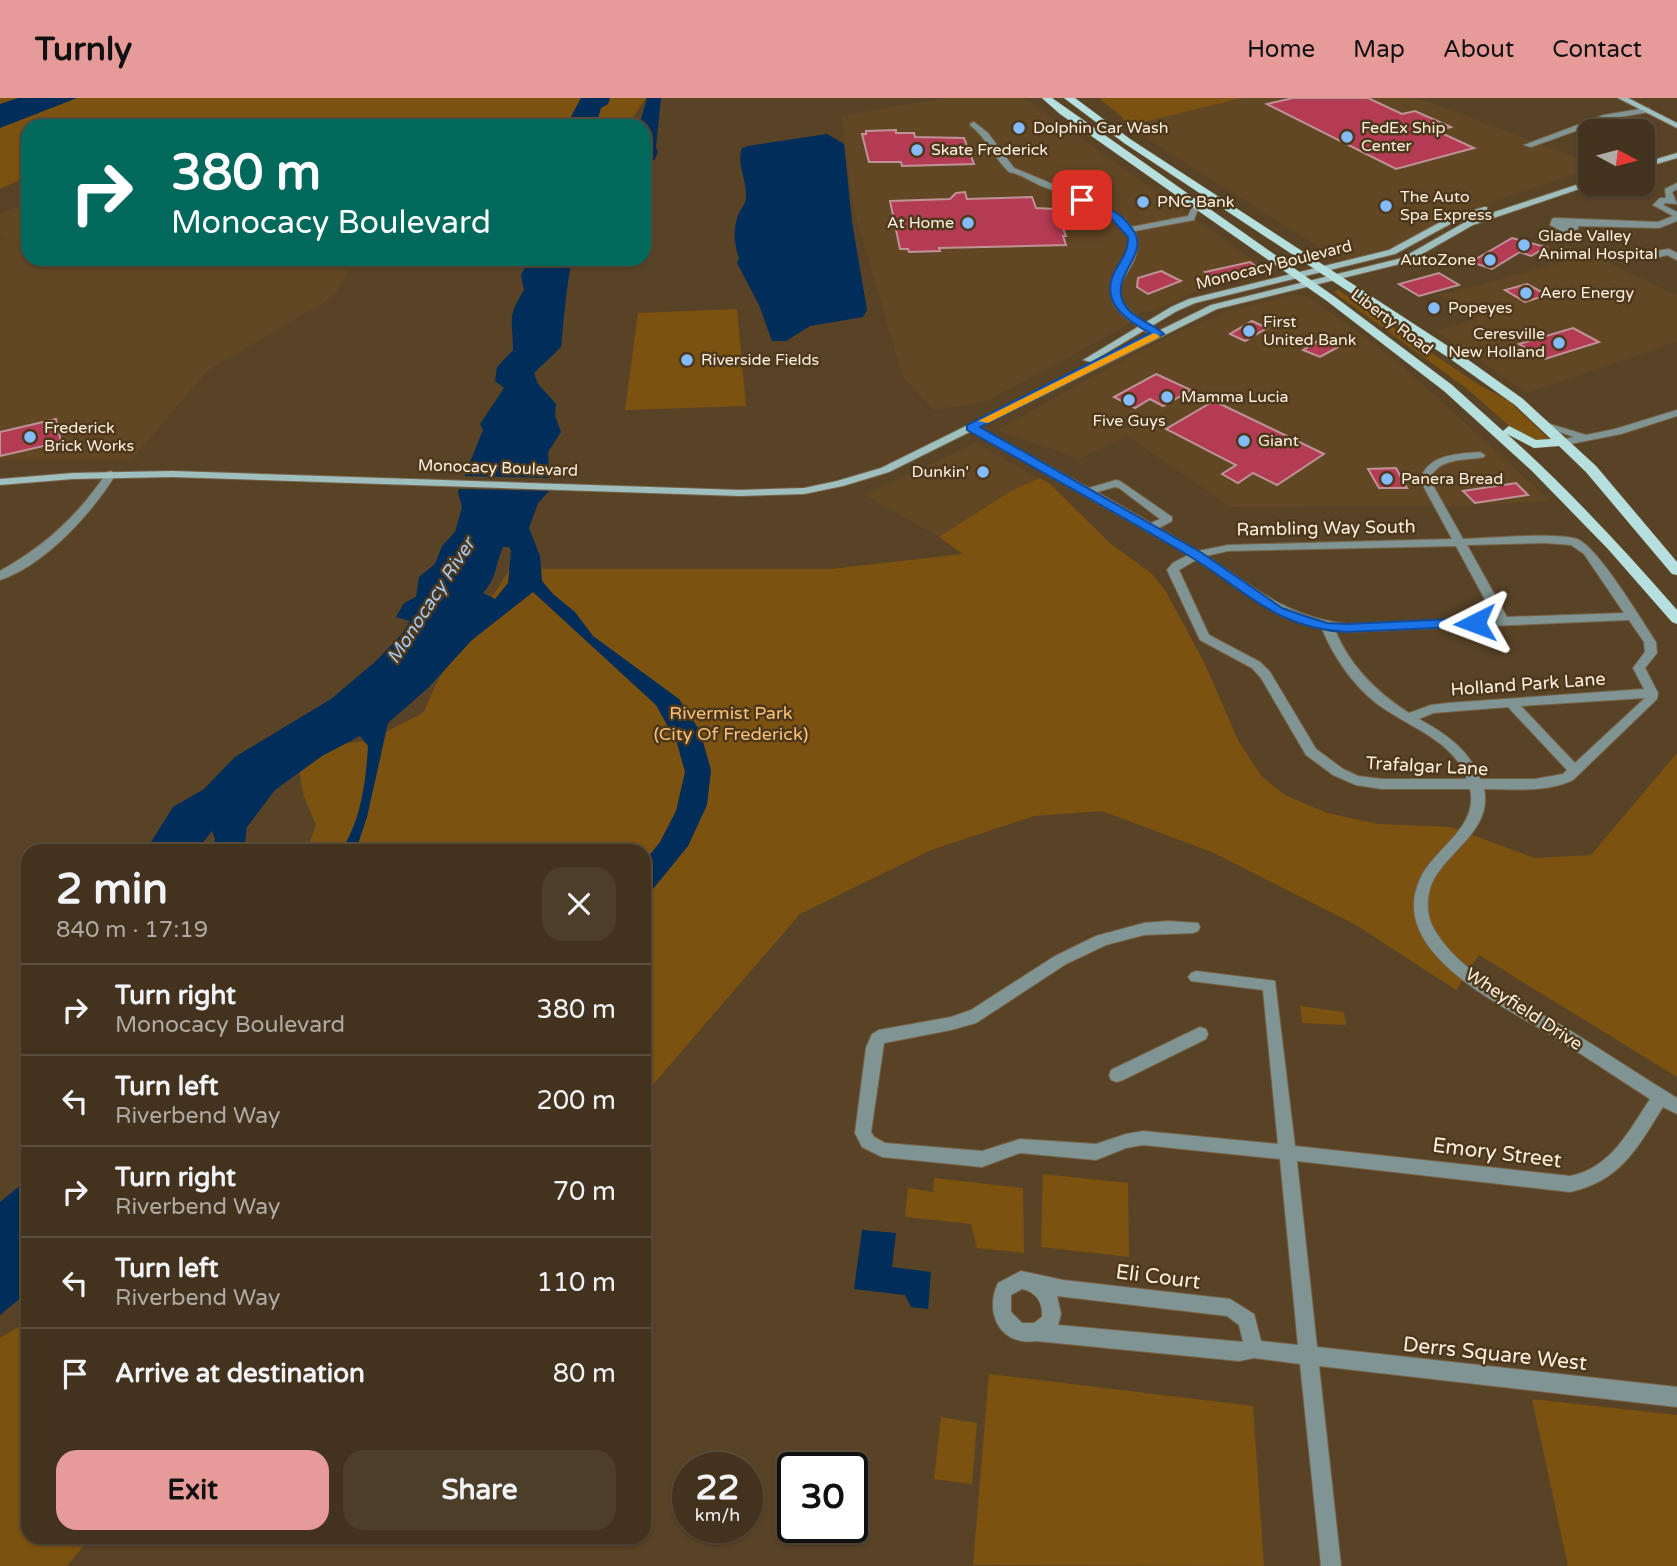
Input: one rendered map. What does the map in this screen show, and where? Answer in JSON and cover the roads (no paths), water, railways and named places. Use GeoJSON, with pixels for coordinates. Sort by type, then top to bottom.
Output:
{"type":"FeatureCollection","features":[{"type":"Feature","properties":{"kind":"main road"},"geometry":{"type":"LineString","coordinates":[[1038,98],[1063,111]]}},
{"type":"Feature","properties":{"kind":"main road","name":"Liberty Road"},"geometry":{"type":"LineString","coordinates":[[1047,98],[1411,358],[1481,416],[1581,513],[1677,619]]}},
{"type":"Feature","properties":{"kind":"main road","name":"Liberty Road"},"geometry":{"type":"LineString","coordinates":[[1069,98],[1118,134],[1480,373],[1565,442],[1611,491],[1677,571]]}},
{"type":"Feature","properties":{"kind":"main road"},"geometry":{"type":"LineString","coordinates":[[1622,98],[1677,126]]}},
{"type":"Feature","properties":{"kind":"main road"},"geometry":{"type":"LineString","coordinates":[[1635,98],[1677,120]]}},
{"type":"Feature","properties":{"kind":"main road"},"geometry":{"type":"LineString","coordinates":[[1656,154],[1677,147]]}},
{"type":"Feature","properties":{"kind":"main road"},"geometry":{"type":"LineString","coordinates":[[1656,162],[1677,155]]}},
{"type":"Feature","properties":{"kind":"main road","name":"Monocacy Boulevard"},"geometry":{"type":"LineString","coordinates":[[977,424],[984,416],[1085,362],[1174,309],[1202,298],[1392,252],[1455,218],[1578,178]]}},
{"type":"Feature","properties":{"kind":"main road","name":"Monocacy Boulevard"},"geometry":{"type":"LineString","coordinates":[[0,482],[111,474],[766,493],[804,491],[885,470],[977,424],[993,419],[1214,307],[1405,260],[1470,223],[1578,187]]}},
{"type":"Feature","properties":{"kind":"main road"},"geometry":{"type":"LineString","coordinates":[[1481,416],[1502,424],[1518,437],[1534,444],[1565,442]]}},
{"type":"Feature","properties":{"kind":"street"},"geometry":{"type":"LineString","coordinates":[[1528,145],[1607,117],[1646,110]]}},
{"type":"Feature","properties":{"kind":"street"},"geometry":{"type":"LineString","coordinates":[[974,124],[985,134],[1006,166],[1105,210],[1129,230],[1134,248],[1117,279],[1115,292],[1118,303],[1125,313],[1158,334]]}},
{"type":"Feature","properties":{"kind":"street"},"geometry":{"type":"LineString","coordinates":[[1674,201],[1668,191],[1677,185]]}},
{"type":"Feature","properties":{"kind":"street"},"geometry":{"type":"LineString","coordinates":[[1674,201],[1659,201],[1657,205],[1677,217]]}},
{"type":"Feature","properties":{"kind":"street"},"geometry":{"type":"LineString","coordinates":[[1129,230],[1191,218],[1197,205]]}},
{"type":"Feature","properties":{"kind":"street"},"geometry":{"type":"LineString","coordinates":[[1571,223],[1659,225],[1677,217]]}},
{"type":"Feature","properties":{"kind":"street"},"geometry":{"type":"LineString","coordinates":[[1565,442],[1594,437],[1677,413]]}},
{"type":"Feature","properties":{"kind":"street"},"geometry":{"type":"LineString","coordinates":[[977,424],[1197,556],[1277,611],[1327,627],[1631,615],[1652,648],[1639,668],[1652,693]]}},
{"type":"Feature","properties":{"kind":"street"},"geometry":{"type":"LineString","coordinates":[[1547,426],[1569,434],[1594,437]]}},
{"type":"Feature","properties":{"kind":"street"},"geometry":{"type":"LineString","coordinates":[[1480,455],[1440,461],[1428,470],[1425,477],[1430,494],[1503,621]]}},
{"type":"Feature","properties":{"kind":"street"},"geometry":{"type":"LineString","coordinates":[[0,576],[41,552],[68,531],[89,508],[111,474]]}},
{"type":"Feature","properties":{"kind":"street"},"geometry":{"type":"LineString","coordinates":[[1087,492],[1116,483],[1123,486],[1168,520],[1150,528]]}},
{"type":"Feature","properties":{"kind":"street","name":"Rambling Way South"},"geometry":{"type":"LineString","coordinates":[[1197,556],[1228,548],[1558,541],[1581,545],[1631,615]]}},
{"type":"Feature","properties":{"kind":"street","name":"Trafalgar Lane"},"geometry":{"type":"LineString","coordinates":[[1197,556],[1177,565],[1173,570],[1204,637],[1256,665],[1266,675],[1311,752],[1322,762],[1356,780],[1382,784],[1477,785],[1527,785],[1559,781],[1575,771],[1651,699],[1652,693]]}},
{"type":"Feature","properties":{"kind":"street"},"geometry":{"type":"LineString","coordinates":[[1327,627],[1335,648],[1350,670],[1378,698],[1450,744],[1471,770],[1477,785]]}},
{"type":"Feature","properties":{"kind":"street","name":"Holland Park Lane"},"geometry":{"type":"LineString","coordinates":[[1408,718],[1431,709],[1652,693]]}},
{"type":"Feature","properties":{"kind":"street"},"geometry":{"type":"LineString","coordinates":[[1511,703],[1575,771]]}},
{"type":"Feature","properties":{"kind":"street","name":"Wheyfield Drive"},"geometry":{"type":"LineString","coordinates":[[1477,785],[1479,796],[1475,819],[1425,880],[1420,895],[1420,915],[1425,928],[1452,962],[1474,979],[1677,1107]]}},
{"type":"Feature","properties":{"kind":"street","name":"Emory Street"},"geometry":{"type":"LineString","coordinates":[[1193,927],[1165,925],[1122,932],[1087,945],[1053,964],[970,1018],[885,1035],[878,1039],[874,1048],[863,1133],[868,1142],[882,1150],[982,1159],[1020,1146],[1096,1152],[1126,1140],[1143,1138],[1552,1183],[1587,1183],[1608,1171],[1661,1097]]}},
{"type":"Feature","properties":{"kind":"street"},"geometry":{"type":"LineString","coordinates":[[1196,977],[1270,985],[1331,1566]]}},
{"type":"Feature","properties":{"kind":"street"},"geometry":{"type":"LineString","coordinates":[[1117,1074],[1200,1034]]}},
{"type":"Feature","properties":{"kind":"street"},"geometry":{"type":"LineString","coordinates":[[1036,1332],[1052,1315],[1052,1306],[1044,1289],[1030,1281],[1013,1282],[1003,1289],[999,1303],[1004,1320],[1015,1329],[1036,1332],[1239,1352],[1254,1349],[1309,1354]]}},
{"type":"Feature","properties":{"kind":"street","name":"Eli Court"},"geometry":{"type":"LineString","coordinates":[[1030,1281],[1063,1289],[1230,1308],[1247,1320],[1254,1349]]}},
{"type":"Feature","properties":{"kind":"street","name":"Derrs Square West"},"geometry":{"type":"LineString","coordinates":[[1309,1354],[1431,1371],[1677,1397]]}},
{"type":"Feature","properties":{"kind":"water"},"geometry":{"type":"Polygon","coordinates":[[[18,98],[77,98],[0,128],[0,104],[18,98]]]}},
{"type":"Feature","properties":{"kind":"water"},"geometry":{"type":"Polygon","coordinates":[[[581,98],[610,98],[608,104],[601,108],[598,119],[570,119],[581,98]]]}},
{"type":"Feature","properties":{"kind":"water"},"geometry":{"type":"Polygon","coordinates":[[[647,98],[661,98],[656,147],[658,152],[651,162],[651,119],[641,119],[647,98]]]}},
{"type":"Feature","properties":{"kind":"water"},"geometry":{"type":"Polygon","coordinates":[[[827,134],[844,144],[852,222],[867,310],[863,317],[810,326],[786,341],[772,341],[759,305],[737,263],[739,259],[735,229],[746,196],[740,155],[742,148],[748,146],[827,134]]]}},
{"type":"Feature","properties":{"kind":"water","name":"Monocacy River"},"geometry":{"type":"Polygon","coordinates":[[[526,266],[571,266],[561,347],[534,373],[538,384],[556,404],[555,416],[561,432],[548,452],[550,490],[538,503],[529,528],[540,556],[542,581],[575,612],[593,636],[679,699],[700,731],[711,770],[707,805],[688,846],[651,891],[651,853],[676,811],[685,772],[677,743],[656,705],[533,592],[472,640],[428,688],[388,723],[367,817],[358,844],[345,844],[358,814],[364,786],[368,746],[360,736],[322,756],[275,790],[247,827],[245,844],[214,844],[212,831],[202,844],[150,844],[173,807],[204,789],[235,757],[331,699],[375,662],[402,634],[410,621],[396,617],[404,603],[416,597],[419,577],[435,564],[442,546],[455,532],[462,507],[458,492],[483,430],[480,424],[504,388],[495,381],[497,367],[513,350],[513,314],[524,290],[521,275],[526,266]],[[503,547],[494,576],[483,593],[495,599],[508,583],[511,551],[509,547],[503,547]]]}},
{"type":"Feature","properties":{"kind":"water"},"geometry":{"type":"Polygon","coordinates":[[[21,1185],[21,1298],[0,1315],[0,1202],[21,1185]]]}},
{"type":"Feature","properties":{"kind":"water"},"geometry":{"type":"Polygon","coordinates":[[[862,1230],[896,1233],[892,1267],[931,1272],[928,1309],[911,1307],[905,1295],[854,1289],[862,1230]]]}},
{"type":"Feature","properties":{"kind":"place","name":"Dolphin Car Wash"},"geometry":{"type":"Point","coordinates":[1019,128]}},
{"type":"Feature","properties":{"kind":"place","name":"FedEx Ship Center"},"geometry":{"type":"Point","coordinates":[1347,137]}},
{"type":"Feature","properties":{"kind":"place","name":"Skate Frederick"},"geometry":{"type":"Point","coordinates":[917,150]}},
{"type":"Feature","properties":{"kind":"place","name":"PNC Bank"},"geometry":{"type":"Point","coordinates":[1143,202]}},
{"type":"Feature","properties":{"kind":"place","name":"The Auto Spa Express"},"geometry":{"type":"Point","coordinates":[1386,206]}},
{"type":"Feature","properties":{"kind":"place","name":"At Home"},"geometry":{"type":"Point","coordinates":[968,223]}},
{"type":"Feature","properties":{"kind":"place","name":"Glade Valley Animal Hospital"},"geometry":{"type":"Point","coordinates":[1524,245]}},
{"type":"Feature","properties":{"kind":"place","name":"AutoZone"},"geometry":{"type":"Point","coordinates":[1490,260]}},
{"type":"Feature","properties":{"kind":"place","name":"Aero Energy"},"geometry":{"type":"Point","coordinates":[1526,293]}},
{"type":"Feature","properties":{"kind":"place","name":"Popeyes"},"geometry":{"type":"Point","coordinates":[1434,308]}},
{"type":"Feature","properties":{"kind":"place","name":"First United Bank"},"geometry":{"type":"Point","coordinates":[1249,331]}},
{"type":"Feature","properties":{"kind":"place","name":"Ceresville New Holland"},"geometry":{"type":"Point","coordinates":[1559,343]}},
{"type":"Feature","properties":{"kind":"place","name":"Riverside Fields"},"geometry":{"type":"Point","coordinates":[687,360]}},
{"type":"Feature","properties":{"kind":"place","name":"Mamma Lucia"},"geometry":{"type":"Point","coordinates":[1167,397]}},
{"type":"Feature","properties":{"kind":"place","name":"Five Guys"},"geometry":{"type":"Point","coordinates":[1129,400]}},
{"type":"Feature","properties":{"kind":"place","name":"Frederick Brick Works"},"geometry":{"type":"Point","coordinates":[30,437]}},
{"type":"Feature","properties":{"kind":"place","name":"Giant"},"geometry":{"type":"Point","coordinates":[1244,441]}},
{"type":"Feature","properties":{"kind":"place","name":"Dunkin'"},"geometry":{"type":"Point","coordinates":[983,472]}},
{"type":"Feature","properties":{"kind":"place","name":"Panera Bread"},"geometry":{"type":"Point","coordinates":[1387,479]}},
{"type":"Feature","properties":{"kind":"park label","name":"Rivermist Park (City Of Frederick)"},"geometry":{"type":"Point","coordinates":[731,723]}}]}
